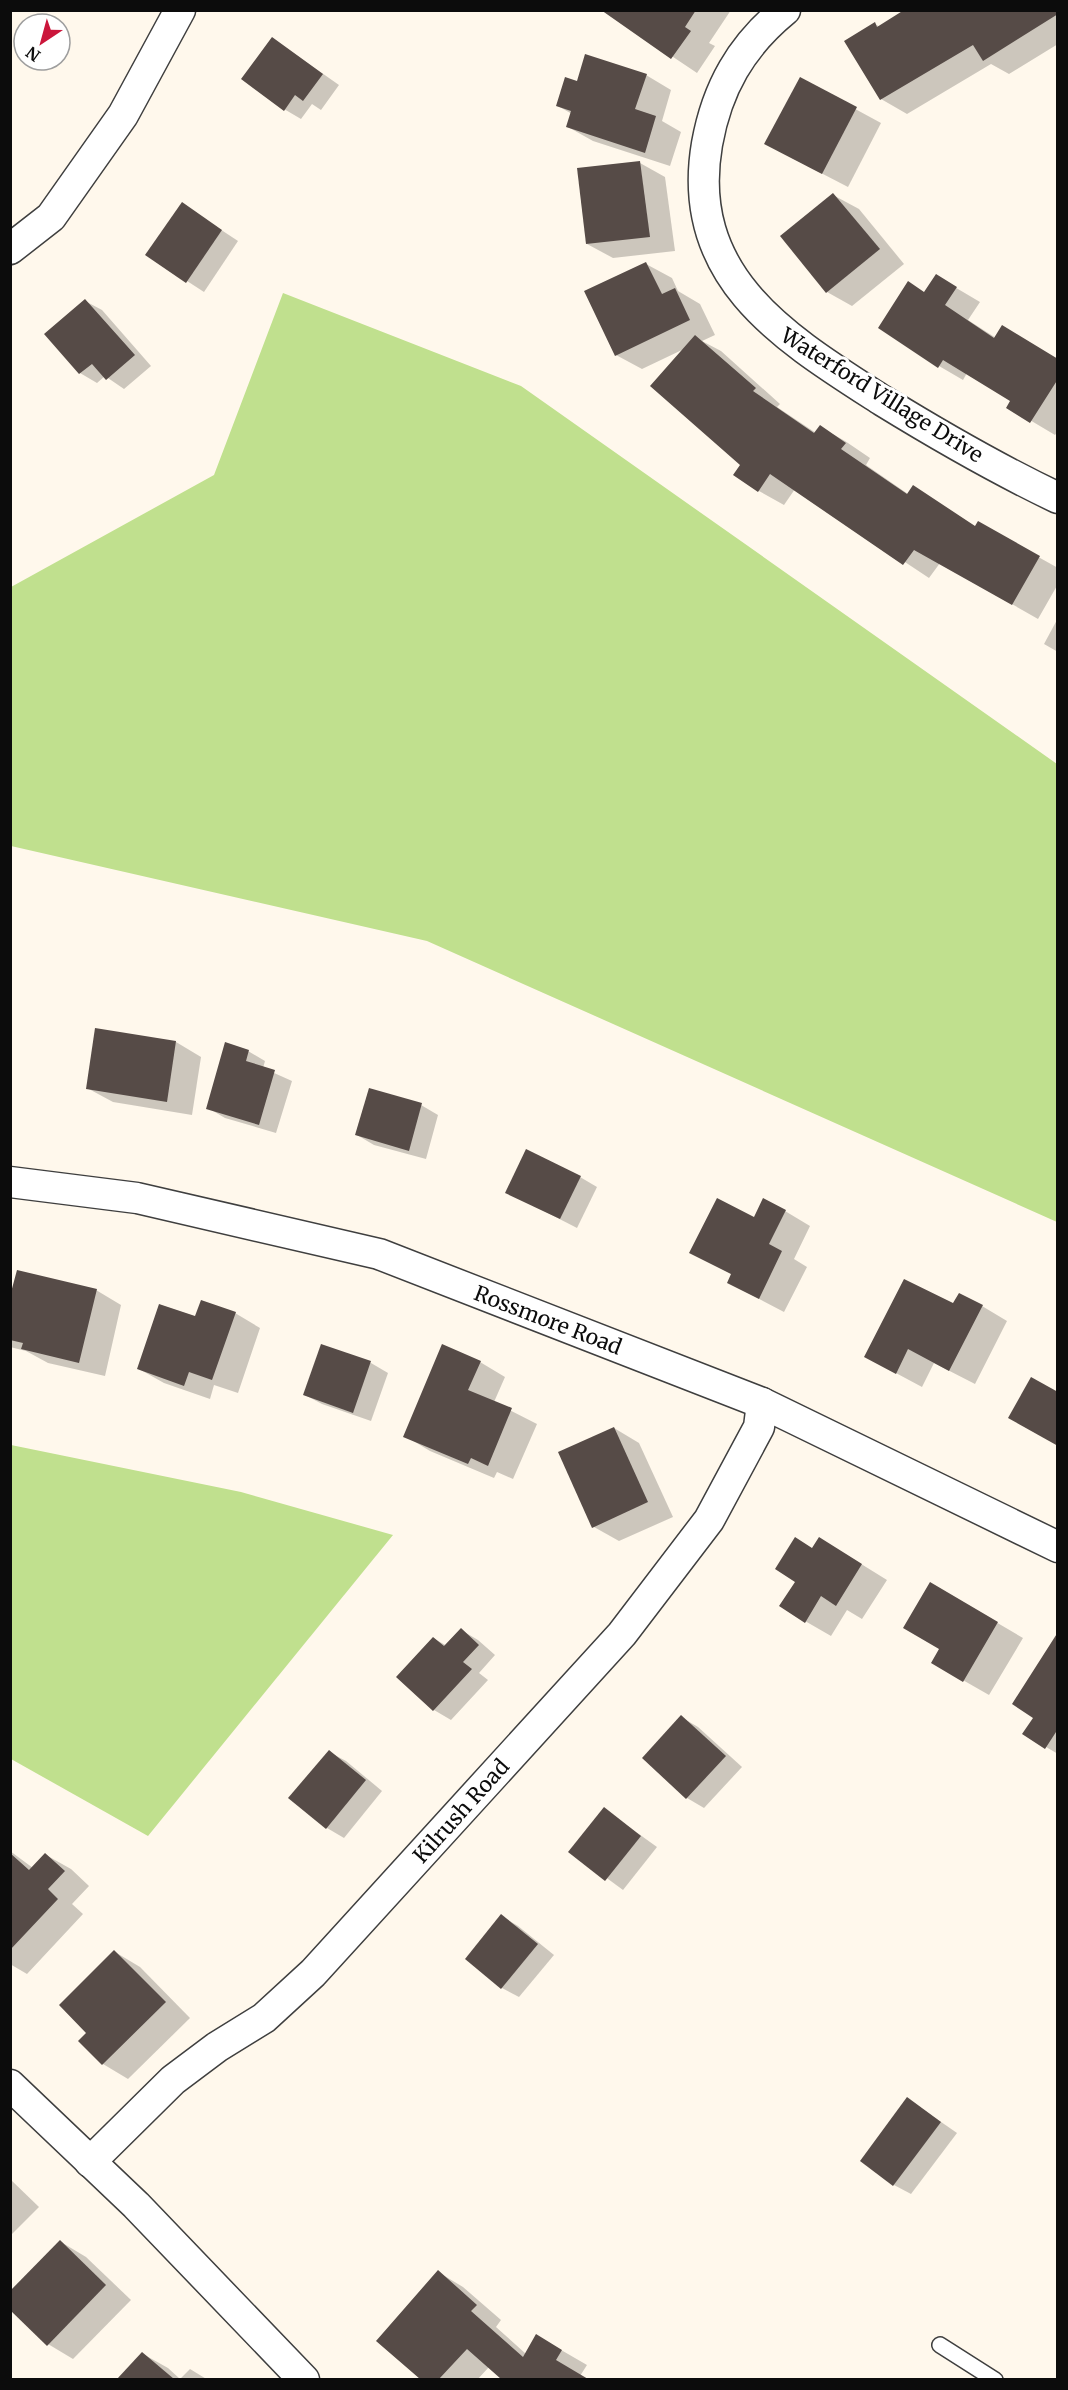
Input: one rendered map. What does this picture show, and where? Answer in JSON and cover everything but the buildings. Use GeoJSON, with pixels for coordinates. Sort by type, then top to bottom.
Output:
{"type":"FeatureCollection","features":[{"type":"Feature","properties":{"kind":"street"},"geometry":{"type":"LineString","coordinates":[[10,249],[51,217],[123,115],[180,10]]}},
{"type":"Feature","properties":{"kind":"street","name":"Waterford Village Drive"},"geometry":{"type":"LineString","coordinates":[[785,10],[747,46],[724,86],[710,129],[702,170],[704,212],[719,252],[740,289],[760,313],[808,353],[954,445],[1058,498]]}},
{"type":"Feature","properties":{"kind":"street","name":"Rossmore Road"},"geometry":{"type":"LineString","coordinates":[[10,1182],[137,1198],[379,1254],[762,1403],[1058,1547]]}},
{"type":"Feature","properties":{"kind":"street","name":"Kilrush Road"},"geometry":{"type":"LineString","coordinates":[[90,2162],[173,2080],[217,2047],[264,2018],[313,1973],[622,1634],[710,1520],[759,1427],[762,1403]]}},
{"type":"Feature","properties":{"kind":"street"},"geometry":{"type":"LineString","coordinates":[[10,2085],[90,2162],[303,2379]]}},
{"type":"Feature","properties":{"kind":"lane"},"geometry":{"type":"LineString","coordinates":[[940,2345],[995,2379]]}},
{"type":"Feature","properties":{"kind":"green space"},"geometry":{"type":"Polygon","coordinates":[[[283,293],[521,386],[1057,764],[1057,1222],[427,941],[11,846],[11,587],[214,475],[283,293]]]}},
{"type":"Feature","properties":{"kind":"green space"},"geometry":{"type":"Polygon","coordinates":[[[11,1445],[241,1492],[393,1535],[148,1836],[11,1759],[11,1445]]]}}]}
